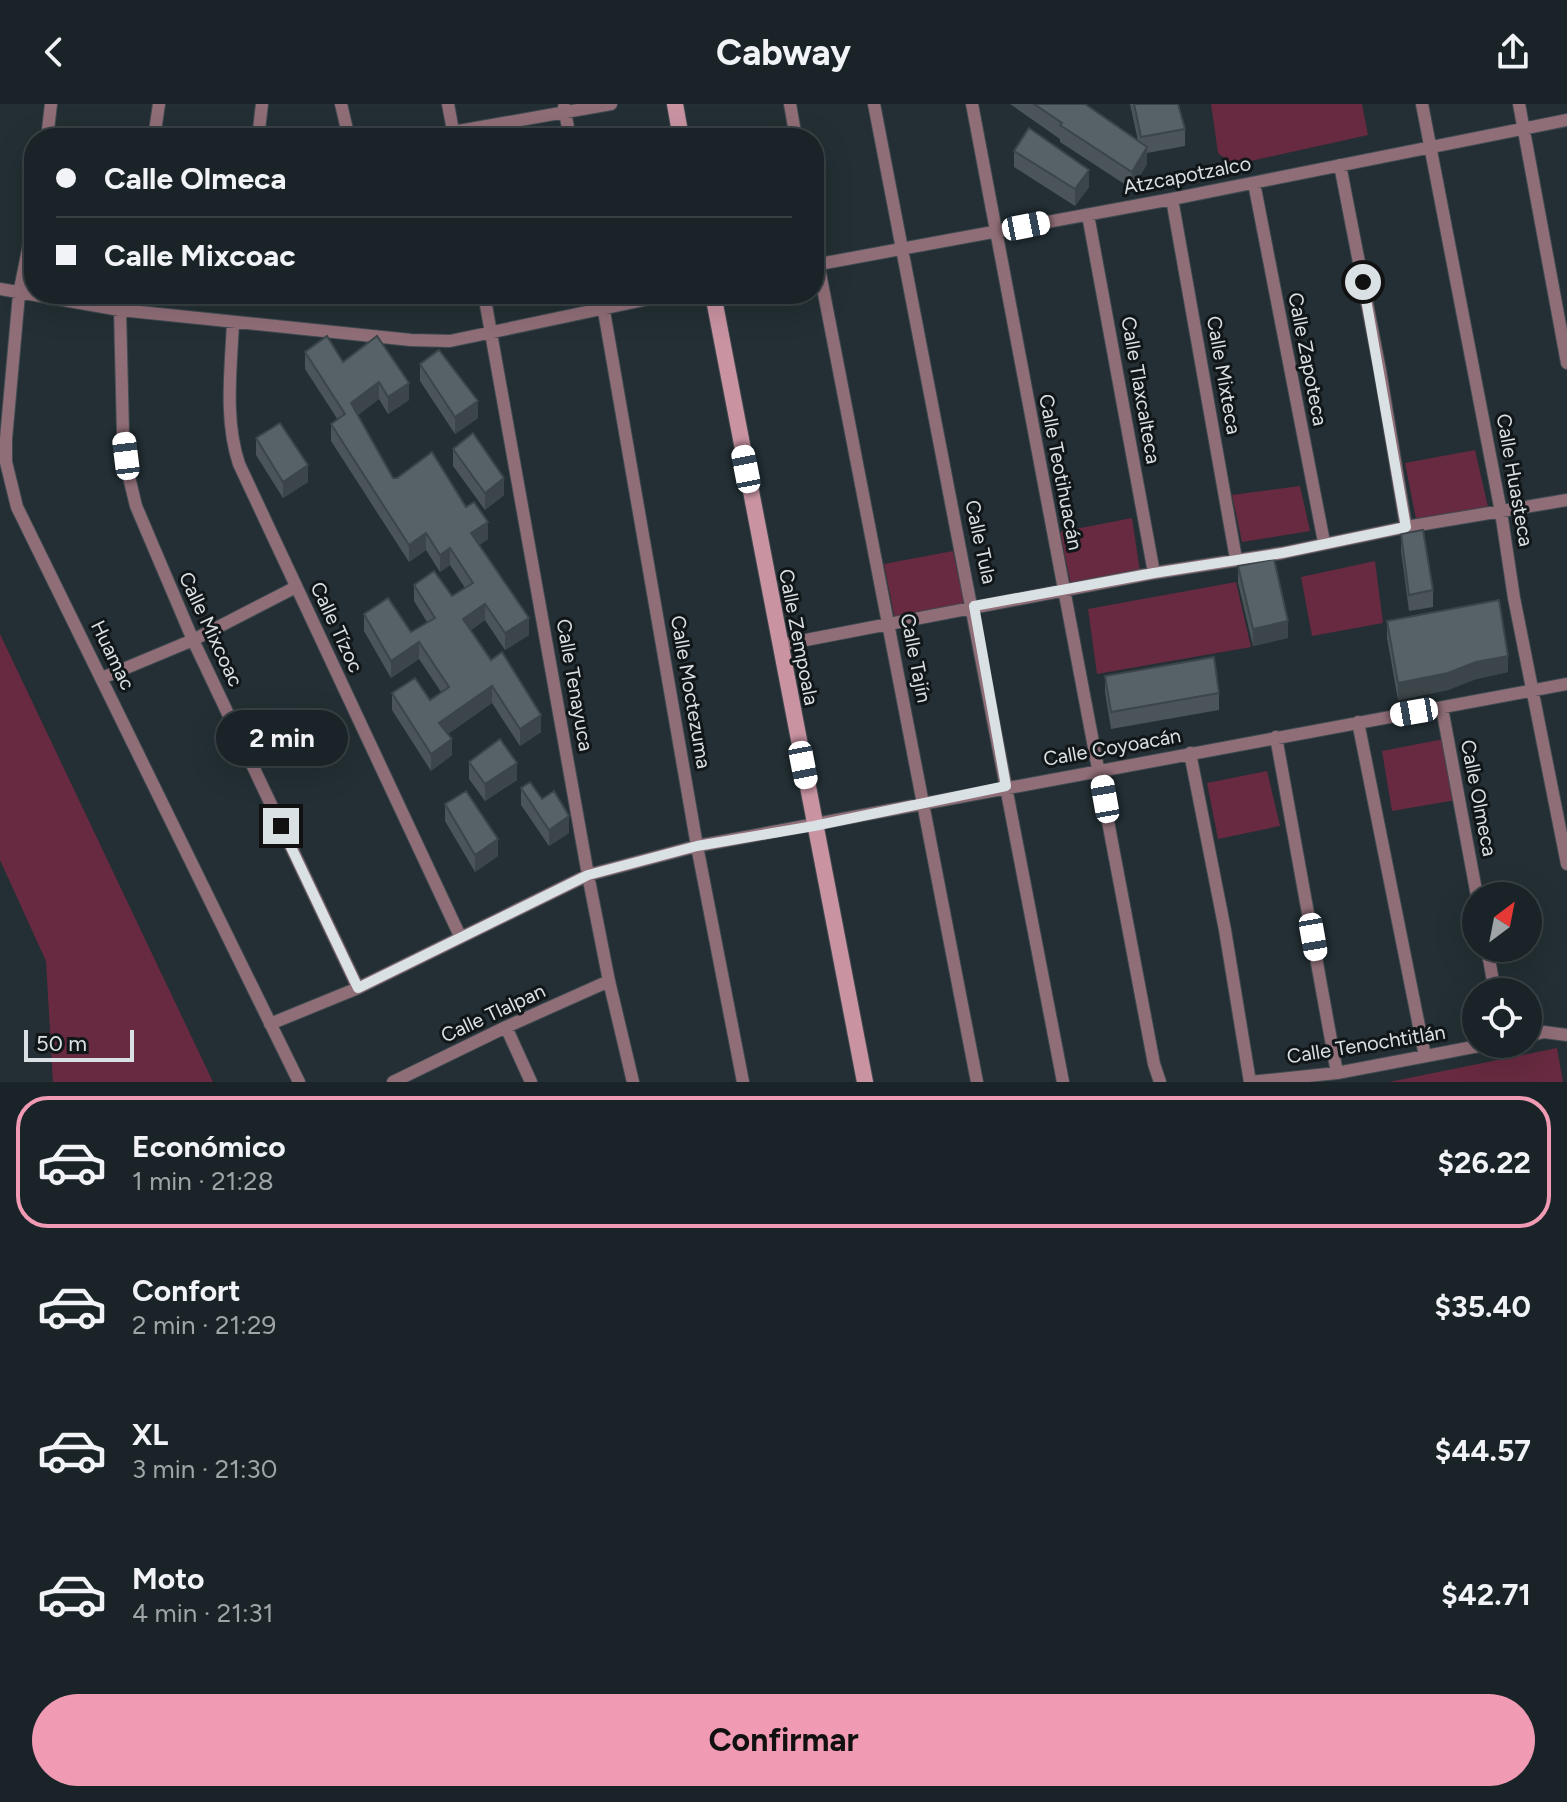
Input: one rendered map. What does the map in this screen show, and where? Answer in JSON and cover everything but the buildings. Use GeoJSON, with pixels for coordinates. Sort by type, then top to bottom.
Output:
{"type":"FeatureCollection","features":[{"type":"Feature","properties":{"kind":"street"},"geometry":{"type":"LineString","coordinates":[[48,128],[51,104]]}},
{"type":"Feature","properties":{"kind":"street"},"geometry":{"type":"LineString","coordinates":[[155,128],[159,104]]}},
{"type":"Feature","properties":{"kind":"street"},"geometry":{"type":"LineString","coordinates":[[259,128],[262,104]]}},
{"type":"Feature","properties":{"kind":"street"},"geometry":{"type":"LineString","coordinates":[[341,104],[347,128]]}},
{"type":"Feature","properties":{"kind":"street"},"geometry":{"type":"LineString","coordinates":[[448,104],[453,128]]}},
{"type":"Feature","properties":{"kind":"street"},"geometry":{"type":"LineString","coordinates":[[483,128],[564,108],[611,104]]}},
{"type":"Feature","properties":{"kind":"street"},"geometry":{"type":"LineString","coordinates":[[675,104],[679,128]]}},
{"type":"Feature","properties":{"kind":"street"},"geometry":{"type":"LineString","coordinates":[[790,104],[794,128]]}},
{"type":"Feature","properties":{"kind":"street","name":"Calle Tula"},"geometry":{"type":"LineString","coordinates":[[874,104],[974,606],[1063,1082]]}},
{"type":"Feature","properties":{"kind":"street","name":"Calle Teotihuacán"},"geometry":{"type":"LineString","coordinates":[[972,104],[1154,1064],[1160,1082]]}},
{"type":"Feature","properties":{"kind":"street","name":"Calle Huasteca"},"geometry":{"type":"LineString","coordinates":[[1422,104],[1567,864]]}},
{"type":"Feature","properties":{"kind":"street"},"geometry":{"type":"LineString","coordinates":[[1519,104],[1567,363]]}},
{"type":"Feature","properties":{"kind":"street"},"geometry":{"type":"LineString","coordinates":[[564,108],[568,128]]}},
{"type":"Feature","properties":{"kind":"street","name":"Atzcapotzalco"},"geometry":{"type":"LineString","coordinates":[[824,263],[1172,199],[1567,120]]}},
{"type":"Feature","properties":{"kind":"street"},"geometry":{"type":"LineString","coordinates":[[1340,165],[1380,370],[1406,527]]}},
{"type":"Feature","properties":{"kind":"street","name":"Calle Zapoteca"},"geometry":{"type":"LineString","coordinates":[[1254,183],[1324,542]]}},
{"type":"Feature","properties":{"kind":"street","name":"Calle Mixteca"},"geometry":{"type":"LineString","coordinates":[[1172,199],[1236,559]]}},
{"type":"Feature","properties":{"kind":"street","name":"Calle Tlaxcalteca"},"geometry":{"type":"LineString","coordinates":[[1088,215],[1154,573]]}},
{"type":"Feature","properties":{"kind":"street","name":"Huamac"},"geometry":{"type":"LineString","coordinates":[[24,269],[19,294],[6,462],[17,507],[299,1082]]}},
{"type":"Feature","properties":{"kind":"street"},"geometry":{"type":"LineString","coordinates":[[0,289],[24,295]]}},
{"type":"Feature","properties":{"kind":"street"},"geometry":{"type":"LineString","coordinates":[[82,304],[411,340],[450,341],[627,304]]}},
{"type":"Feature","properties":{"kind":"street","name":"Calle Tenayuca"},"geometry":{"type":"LineString","coordinates":[[486,304],[588,875],[633,1082]]}},
{"type":"Feature","properties":{"kind":"street","name":"Calle Moctezuma"},"geometry":{"type":"LineString","coordinates":[[603,304],[697,846],[743,1082]]}},
{"type":"Feature","properties":{"kind":"street","name":"Calle Zempoala"},"geometry":{"type":"LineString","coordinates":[[715,304],[865,1082]]}},
{"type":"Feature","properties":{"kind":"street","name":"Calle Tajín"},"geometry":{"type":"LineString","coordinates":[[824,304],[889,622],[977,1082]]}},
{"type":"Feature","properties":{"kind":"street","name":"Calle Mixcoac"},"geometry":{"type":"LineString","coordinates":[[120,310],[123,434],[129,477],[147,535],[193,640],[358,988]]}},
{"type":"Feature","properties":{"kind":"street","name":"Calle Tízoc"},"geometry":{"type":"LineString","coordinates":[[233,322],[232,442],[296,587],[460,936]]}},
{"type":"Feature","properties":{"kind":"street"},"geometry":{"type":"LineString","coordinates":[[780,645],[974,606],[1567,500]]}},
{"type":"Feature","properties":{"kind":"street"},"geometry":{"type":"LineString","coordinates":[[102,678],[193,640],[296,587]]}},
{"type":"Feature","properties":{"kind":"street","name":"Calle Coyoacán"},"geometry":{"type":"LineString","coordinates":[[270,1024],[358,988],[588,875],[697,846],[814,826],[1006,786],[1567,684]]}},
{"type":"Feature","properties":{"kind":"street","name":"Calle Olmeca"},"geometry":{"type":"LineString","coordinates":[[1442,708],[1474,882]]}},
{"type":"Feature","properties":{"kind":"street"},"geometry":{"type":"LineString","coordinates":[[1358,722],[1425,1056]]}},
{"type":"Feature","properties":{"kind":"street"},"geometry":{"type":"LineString","coordinates":[[1276,737],[1337,1073]]}},
{"type":"Feature","properties":{"kind":"street"},"geometry":{"type":"LineString","coordinates":[[1190,753],[1225,930],[1250,1082]]}},
{"type":"Feature","properties":{"kind":"street","name":"Calle Tlalpan"},"geometry":{"type":"LineString","coordinates":[[393,1082],[419,1077],[506,1027],[609,981]]}},
{"type":"Feature","properties":{"kind":"street"},"geometry":{"type":"LineString","coordinates":[[506,1027],[531,1082]]}},
{"type":"Feature","properties":{"kind":"street"},"geometry":{"type":"LineString","coordinates":[[1542,1032],[1567,1035]]}},
{"type":"Feature","properties":{"kind":"street","name":"Calle Tenochtitlán"},"geometry":{"type":"LineString","coordinates":[[1250,1082],[1337,1073],[1462,1049]]}},
{"type":"Feature","properties":{"kind":"shaded area"},"geometry":{"type":"Polygon","coordinates":[[[1211,104],[1362,104],[1368,135],[1233,165],[1218,153],[1211,104]]]}},
{"type":"Feature","properties":{"kind":"shaded area"},"geometry":{"type":"Polygon","coordinates":[[[1475,450],[1488,507],[1416,519],[1405,463],[1475,450]]]}},
{"type":"Feature","properties":{"kind":"shaded area"},"geometry":{"type":"Polygon","coordinates":[[[1300,486],[1310,531],[1242,542],[1232,495],[1300,486]]]}},
{"type":"Feature","properties":{"kind":"shaded area"},"geometry":{"type":"Polygon","coordinates":[[[1132,518],[1140,572],[1071,585],[1060,532],[1132,518]]]}},
{"type":"Feature","properties":{"kind":"shaded area"},"geometry":{"type":"Polygon","coordinates":[[[953,551],[965,607],[895,619],[884,564],[953,551]]]}},
{"type":"Feature","properties":{"kind":"shaded area"},"geometry":{"type":"Polygon","coordinates":[[[1375,561],[1383,623],[1312,636],[1301,577],[1375,561]]]}},
{"type":"Feature","properties":{"kind":"shaded area"},"geometry":{"type":"Polygon","coordinates":[[[1236,582],[1251,647],[1097,674],[1088,609],[1236,582]]]}},
{"type":"Feature","properties":{"kind":"shaded area"},"geometry":{"type":"Polygon","coordinates":[[[0,634],[213,1082],[53,1082],[46,961],[0,860],[0,634]]]}},
{"type":"Feature","properties":{"kind":"shaded area"},"geometry":{"type":"Polygon","coordinates":[[[1444,739],[1456,800],[1392,811],[1382,751],[1444,739]]]}},
{"type":"Feature","properties":{"kind":"shaded area"},"geometry":{"type":"Polygon","coordinates":[[[1267,771],[1280,826],[1218,839],[1207,783],[1267,771]]]}},
{"type":"Feature","properties":{"kind":"shaded area"},"geometry":{"type":"Polygon","coordinates":[[[1557,1048],[1563,1082],[1389,1082],[1508,1058],[1542,1058],[1542,1051],[1557,1048]]]}},
{"type":"Feature","properties":{"kind":"route"},"geometry":{"type":"LineString","coordinates":[[281,826],[358,988],[588,875],[697,846],[814,826],[1006,786],[974,606],[1282,553],[1406,527],[1363,282]]}}]}
